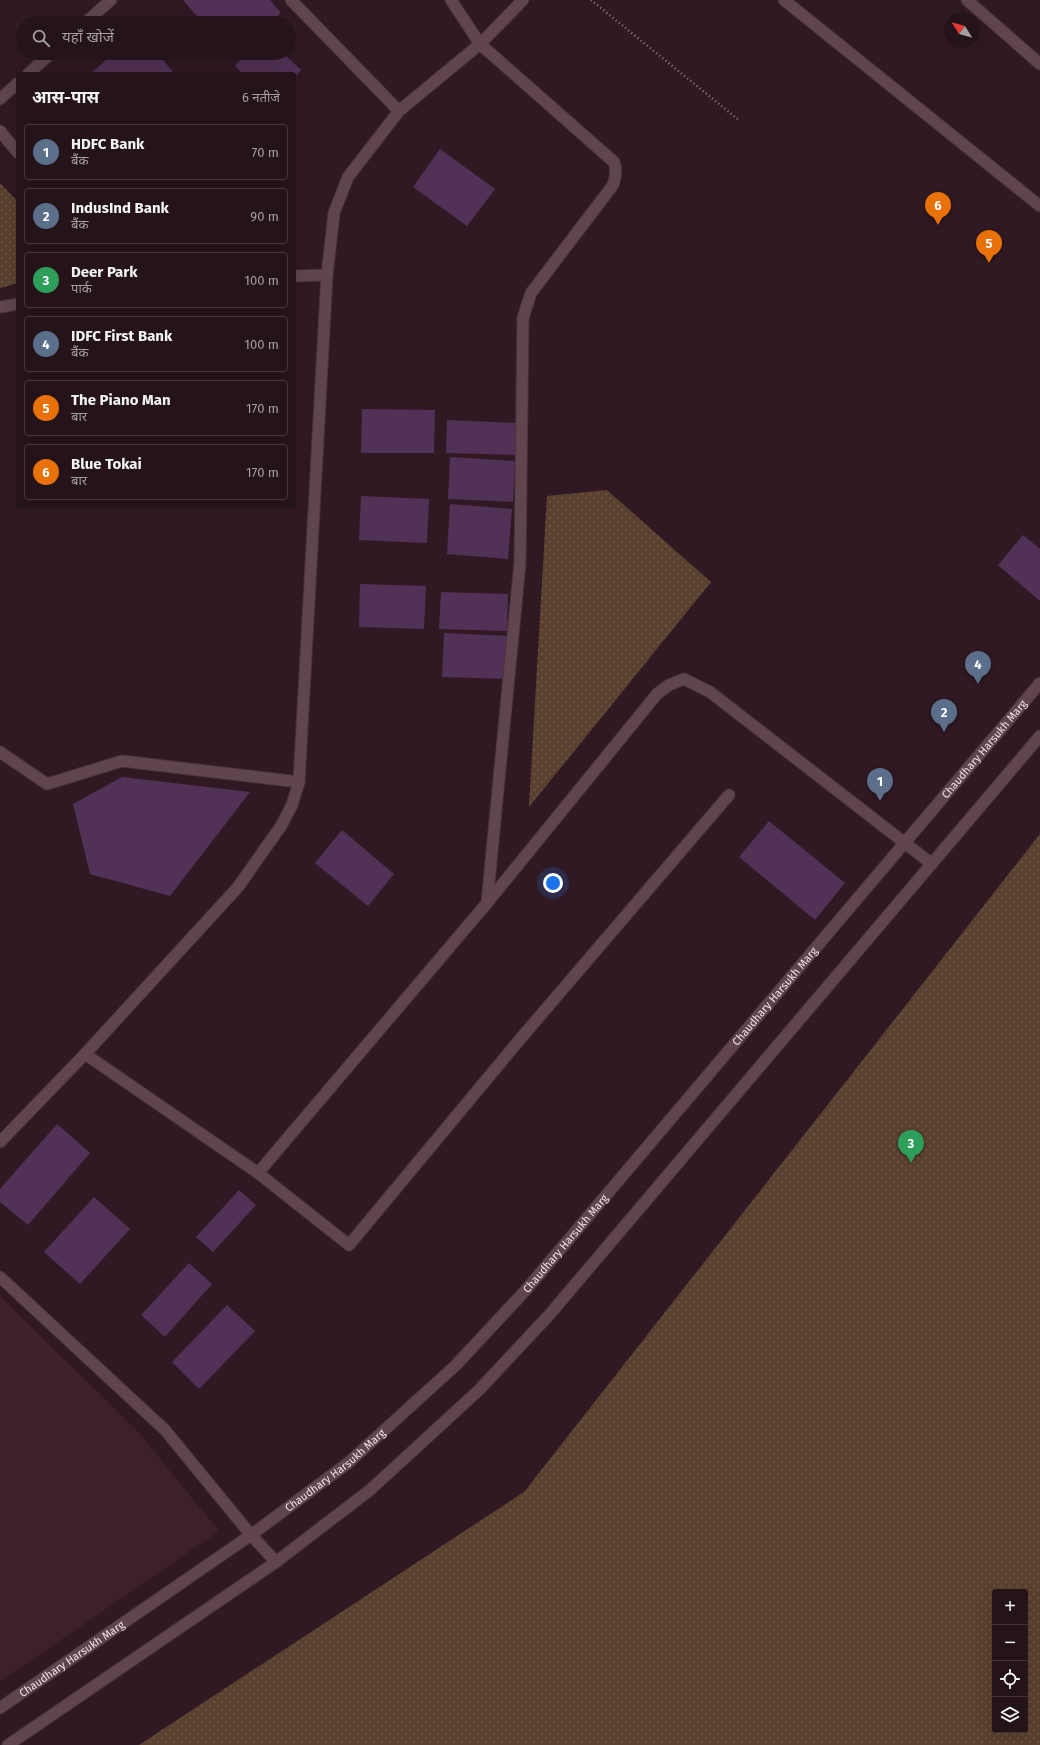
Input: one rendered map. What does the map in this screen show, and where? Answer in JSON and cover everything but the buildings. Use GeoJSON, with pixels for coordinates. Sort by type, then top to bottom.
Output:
{"type":"FeatureCollection","features":[{"type":"Feature","properties":{"kind":"street"},"geometry":{"type":"LineString","coordinates":[[93,16],[111,0]]}},
{"type":"Feature","properties":{"kind":"street"},"geometry":{"type":"LineString","coordinates":[[291,0],[399,111]]}},
{"type":"Feature","properties":{"kind":"street"},"geometry":{"type":"LineString","coordinates":[[450,0],[480,44],[614,162],[616,170],[613,185],[531,293],[523,318],[520,564],[487,903]]}},
{"type":"Feature","properties":{"kind":"street"},"geometry":{"type":"LineString","coordinates":[[0,1142],[85,1054],[238,887],[281,826],[292,805],[299,782],[327,275],[334,213],[348,177],[399,111],[480,44],[523,0]]}},
{"type":"Feature","properties":{"kind":"street"},"geometry":{"type":"LineString","coordinates":[[784,0],[1040,206]]}},
{"type":"Feature","properties":{"kind":"street"},"geometry":{"type":"LineString","coordinates":[[967,0],[1040,64]]}},
{"type":"Feature","properties":{"kind":"street"},"geometry":{"type":"LineString","coordinates":[[30,72],[43,60]]}},
{"type":"Feature","properties":{"kind":"street"},"geometry":{"type":"LineString","coordinates":[[0,98],[16,84]]}},
{"type":"Feature","properties":{"kind":"street"},"geometry":{"type":"LineString","coordinates":[[0,131],[16,151]]}},
{"type":"Feature","properties":{"kind":"street"},"geometry":{"type":"LineString","coordinates":[[296,276],[327,275]]}},
{"type":"Feature","properties":{"kind":"street"},"geometry":{"type":"LineString","coordinates":[[0,307],[16,304]]}},
{"type":"Feature","properties":{"kind":"street"},"geometry":{"type":"LineString","coordinates":[[258,1173],[487,903],[657,694],[669,685],[684,679],[710,692],[932,864]]}},
{"type":"Feature","properties":{"kind":"street","name":"Chaudhary Harsukh Marg"},"geometry":{"type":"LineString","coordinates":[[0,1708],[251,1535],[348,1463],[455,1366],[525,1291],[1040,683]]}},
{"type":"Feature","properties":{"kind":"street"},"geometry":{"type":"LineString","coordinates":[[8,1745],[276,1562],[370,1490],[479,1390],[550,1314],[1040,736]]}},
{"type":"Feature","properties":{"kind":"street"},"geometry":{"type":"LineString","coordinates":[[0,752],[47,784],[122,762],[299,782]]}},
{"type":"Feature","properties":{"kind":"street"},"geometry":{"type":"LineString","coordinates":[[85,1054],[258,1173],[349,1245],[521,1038],[729,794]]}},
{"type":"Feature","properties":{"kind":"street"},"geometry":{"type":"LineString","coordinates":[[0,1277],[165,1430],[251,1535],[276,1562]]}},
{"type":"Feature","properties":{"kind":"path"},"geometry":{"type":"LineString","coordinates":[[591,0],[740,121]]}},
{"type":"Feature","properties":{"kind":"shaded area"},"geometry":{"type":"Polygon","coordinates":[[[0,183],[16,200],[16,284],[0,288],[0,183]]]}},
{"type":"Feature","properties":{"kind":"shaded area"},"geometry":{"type":"Polygon","coordinates":[[[607,490],[711,582],[529,807],[547,496],[607,490]]]}},
{"type":"Feature","properties":{"kind":"shaded area"},"geometry":{"type":"Polygon","coordinates":[[[1040,834],[1040,1745],[139,1745],[524,1492],[1040,834]]]}},
{"type":"Feature","properties":{"kind":"shaded area"},"geometry":{"type":"Polygon","coordinates":[[[0,1296],[139,1433],[219,1531],[0,1682],[0,1296]]]}},
{"type":"Feature","properties":{"kind":"place","name":"Blue Tokai"},"geometry":{"type":"Point","coordinates":[938,225]}},
{"type":"Feature","properties":{"kind":"place","name":"The Piano Man"},"geometry":{"type":"Point","coordinates":[989,263]}},
{"type":"Feature","properties":{"kind":"place","name":"IDFC First Bank"},"geometry":{"type":"Point","coordinates":[978,684]}},
{"type":"Feature","properties":{"kind":"place","name":"IndusInd Bank"},"geometry":{"type":"Point","coordinates":[944,732]}},
{"type":"Feature","properties":{"kind":"place","name":"HDFC Bank"},"geometry":{"type":"Point","coordinates":[880,801]}},
{"type":"Feature","properties":{"kind":"place","name":"Deer Park"},"geometry":{"type":"Point","coordinates":[911,1163]}}]}
